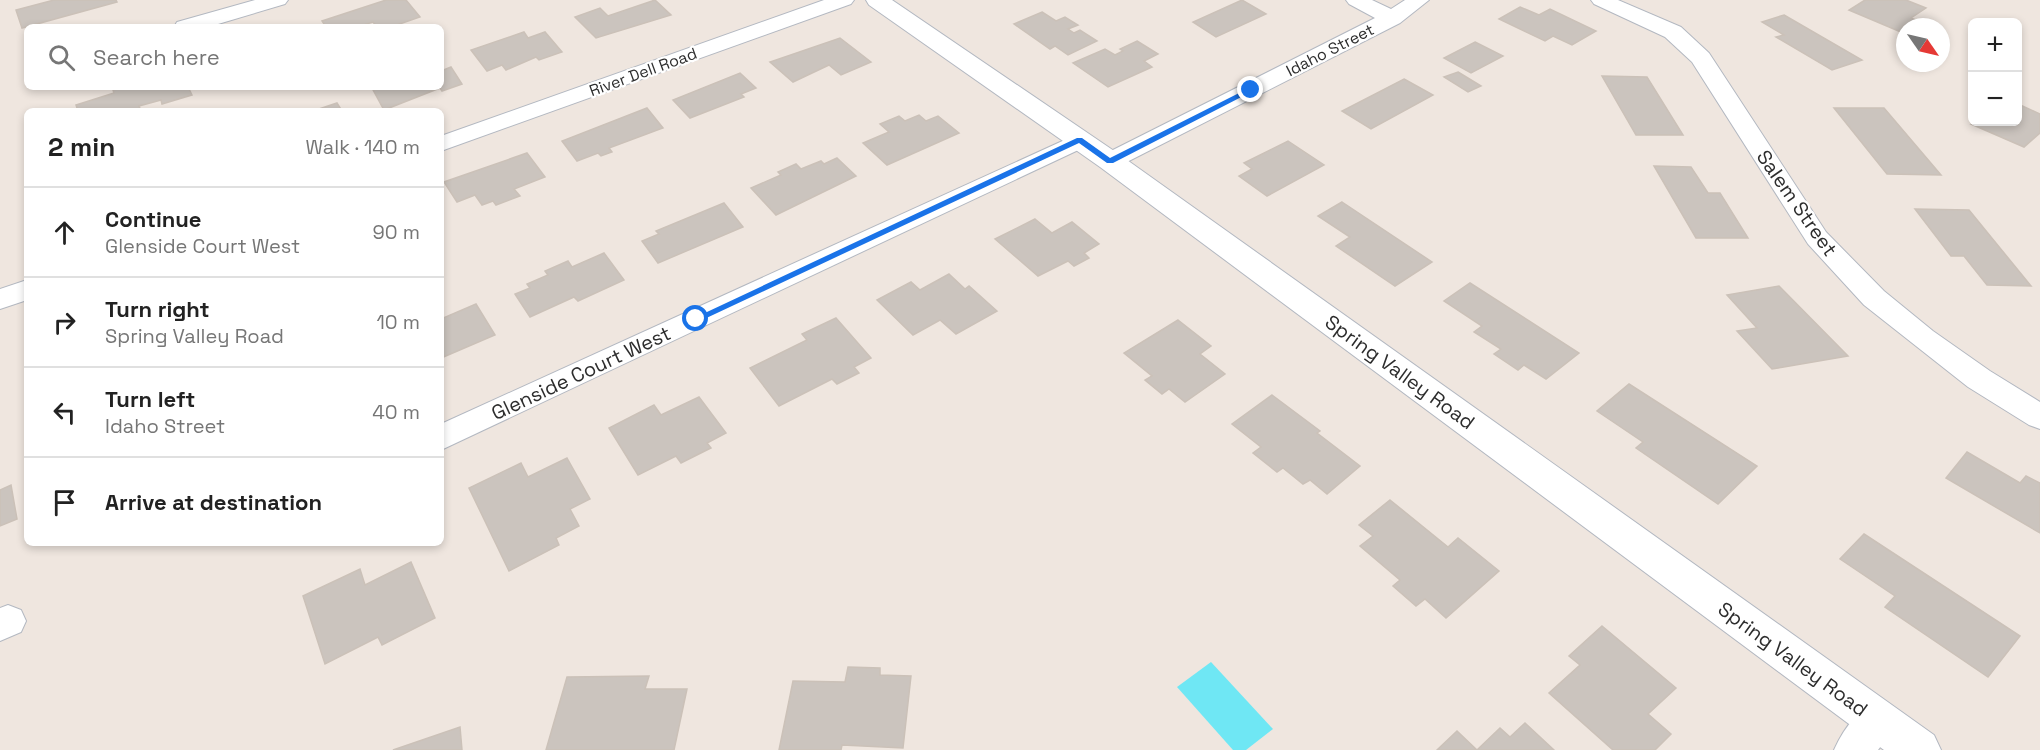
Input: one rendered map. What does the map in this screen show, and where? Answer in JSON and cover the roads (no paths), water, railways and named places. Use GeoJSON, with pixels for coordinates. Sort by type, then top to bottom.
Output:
{"type":"FeatureCollection","features":[{"type":"Feature","properties":{"kind":"street"},"geometry":{"type":"LineString","coordinates":[[195,24],[278,0]]}},
{"type":"Feature","properties":{"kind":"street","name":"River Dell Road"},"geometry":{"type":"LineString","coordinates":[[444,143],[844,0]]}},
{"type":"Feature","properties":{"kind":"street","name":"Spring Valley Road"},"geometry":{"type":"LineString","coordinates":[[878,0],[1110,161],[1919,750]]}},
{"type":"Feature","properties":{"kind":"street"},"geometry":{"type":"LineString","coordinates":[[1356,0],[1392,18]]}},
{"type":"Feature","properties":{"kind":"street","name":"Idaho Street"},"geometry":{"type":"LineString","coordinates":[[1110,161],[1392,18],[1419,0]]}},
{"type":"Feature","properties":{"kind":"street","name":"Salem Street"},"geometry":{"type":"LineString","coordinates":[[1601,0],[1673,32],[1701,58],[1817,238],[1874,298],[1979,379],[2040,417]]}},
{"type":"Feature","properties":{"kind":"street","name":"Glenside Court West"},"geometry":{"type":"LineString","coordinates":[[444,437],[1080,140]]}},
{"type":"Feature","properties":{"kind":"street"},"geometry":{"type":"LineString","coordinates":[[0,299],[24,291]]}},
{"type":"Feature","properties":{"kind":"street"},"geometry":{"type":"LineString","coordinates":[[1854,750],[1877,720]]}},
{"type":"Feature","properties":{"kind":"water"},"geometry":{"type":"Polygon","coordinates":[[[1211,662],[1273,729],[1246,750],[1233,750],[1177,687],[1211,662]]]}}]}
